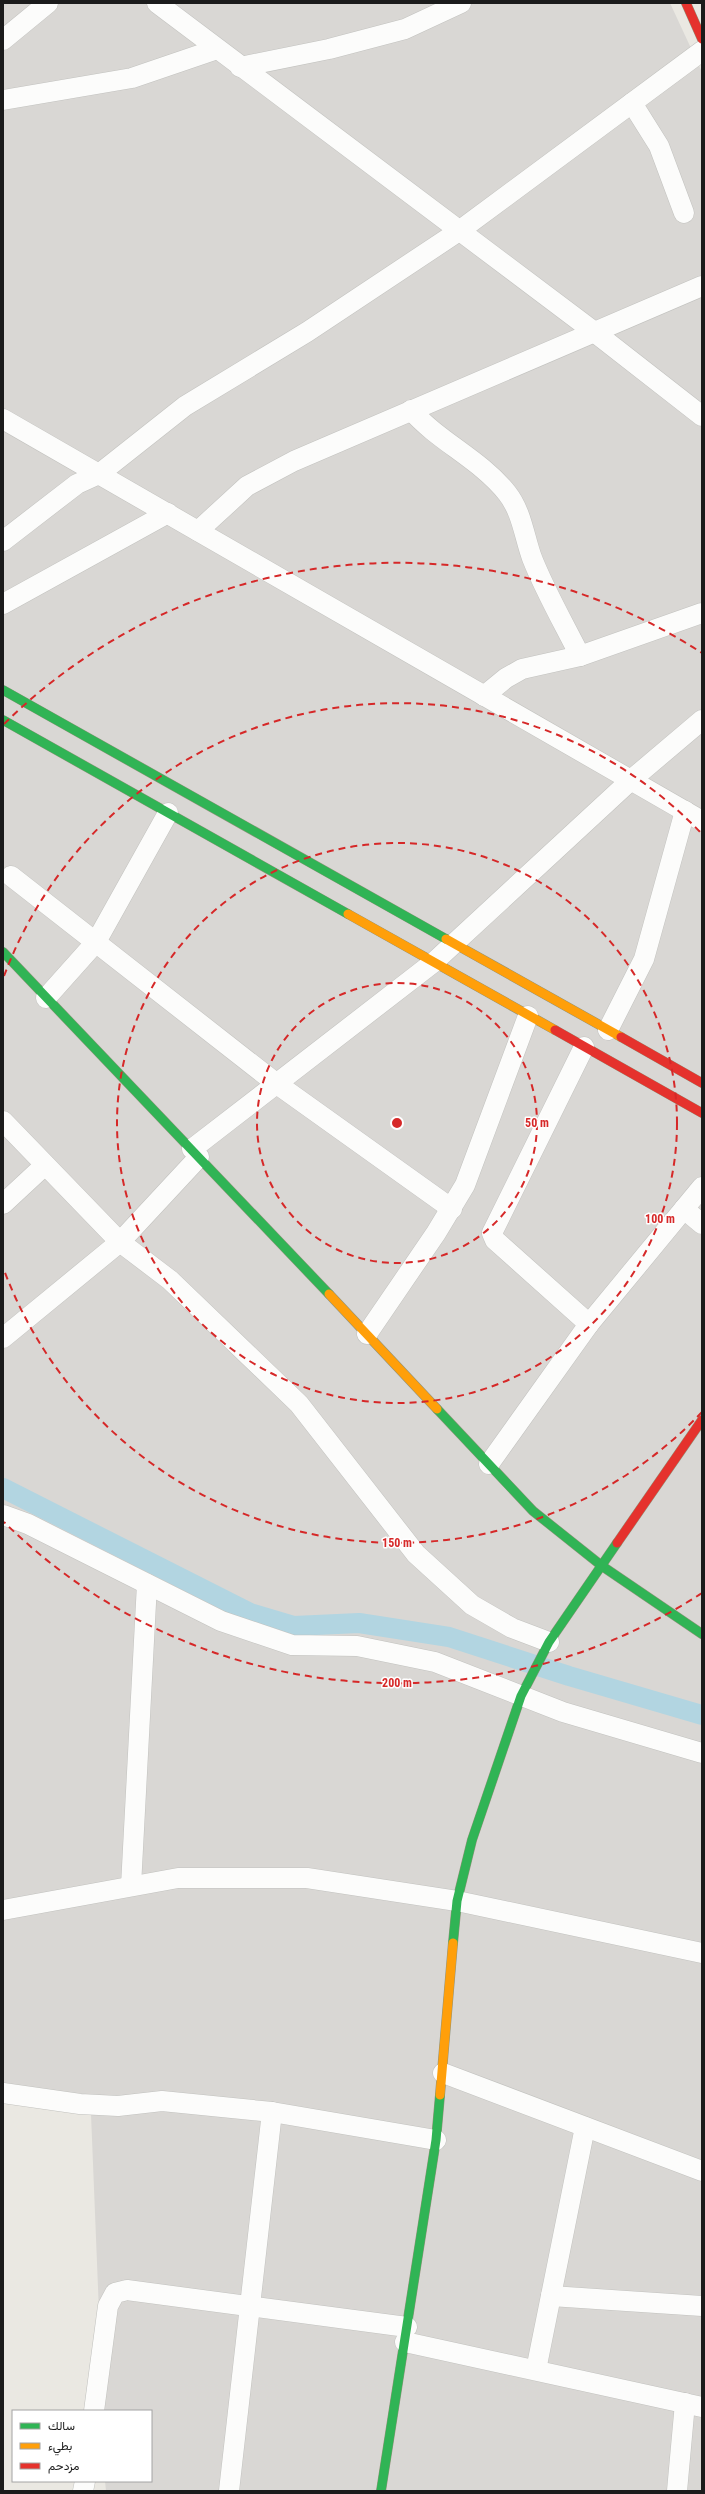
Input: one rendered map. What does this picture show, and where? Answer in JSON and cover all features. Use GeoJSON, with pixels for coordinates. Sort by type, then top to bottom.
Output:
{"type":"FeatureCollection","features":[{"type":"Feature","properties":{"kind":"street"},"geometry":{"type":"LineString","coordinates":[[3,40],[48,3]]}},
{"type":"Feature","properties":{"kind":"street"},"geometry":{"type":"LineString","coordinates":[[157,3],[240,67],[593,331],[702,416]]}},
{"type":"Feature","properties":{"kind":"street"},"geometry":{"type":"LineString","coordinates":[[240,67],[329,49],[405,29],[461,3]]}},
{"type":"Feature","properties":{"kind":"street"},"geometry":{"type":"LineString","coordinates":[[686,3],[702,39]]}},
{"type":"Feature","properties":{"kind":"street"},"geometry":{"type":"LineString","coordinates":[[3,100],[132,78],[217,49]]}},
{"type":"Feature","properties":{"kind":"street"},"geometry":{"type":"LineString","coordinates":[[3,541],[77,484],[99,474],[185,406],[307,332],[459,231],[702,51]]}},
{"type":"Feature","properties":{"kind":"street"},"geometry":{"type":"LineString","coordinates":[[632,103],[659,146],[684,213]]}},
{"type":"Feature","properties":{"kind":"street"},"geometry":{"type":"LineString","coordinates":[[198,531],[247,486],[294,461],[593,331],[702,286]]}},
{"type":"Feature","properties":{"kind":"street"},"geometry":{"type":"LineString","coordinates":[[411,410],[423,424],[475,462],[507,493],[524,527],[532,557],[580,656]]}},
{"type":"Feature","properties":{"kind":"street"},"geometry":{"type":"LineString","coordinates":[[3,419],[702,821]]}},
{"type":"Feature","properties":{"kind":"street"},"geometry":{"type":"LineString","coordinates":[[3,604],[168,513]]}},
{"type":"Feature","properties":{"kind":"street"},"geometry":{"type":"LineString","coordinates":[[484,696],[506,678],[522,669],[580,656],[702,613]]}},
{"type":"Feature","properties":{"kind":"street"},"geometry":{"type":"LineString","coordinates":[[3,690],[702,1083]]}},
{"type":"Feature","properties":{"kind":"street"},"geometry":{"type":"LineString","coordinates":[[3,720],[702,1113]]}},
{"type":"Feature","properties":{"kind":"street"},"geometry":{"type":"LineString","coordinates":[[3,1338],[120,1242],[196,1153],[277,1084],[434,962],[631,780],[702,720]]}},
{"type":"Feature","properties":{"kind":"street"},"geometry":{"type":"LineString","coordinates":[[608,1030],[644,959],[685,811]]}},
{"type":"Feature","properties":{"kind":"street"},"geometry":{"type":"LineString","coordinates":[[46,998],[96,942],[168,813]]}},
{"type":"Feature","properties":{"kind":"street"},"geometry":{"type":"LineString","coordinates":[[11,876],[277,1084],[452,1209]]}},
{"type":"Feature","properties":{"kind":"street"},"geometry":{"type":"LineString","coordinates":[[3,952],[196,1153],[533,1511],[602,1566],[702,1634]]}},
{"type":"Feature","properties":{"kind":"street"},"geometry":{"type":"LineString","coordinates":[[367,1334],[452,1209],[465,1185],[528,1016]]}},
{"type":"Feature","properties":{"kind":"street"},"geometry":{"type":"LineString","coordinates":[[584,1047],[492,1233],[494,1240],[589,1324]]}},
{"type":"Feature","properties":{"kind":"street"},"geometry":{"type":"LineString","coordinates":[[3,1121],[120,1242],[170,1280],[299,1404],[416,1554],[472,1605],[512,1628],[549,1642]]}},
{"type":"Feature","properties":{"kind":"street"},"geometry":{"type":"LineString","coordinates":[[3,1204],[45,1165]]}},
{"type":"Feature","properties":{"kind":"street"},"geometry":{"type":"LineString","coordinates":[[489,1464],[589,1324],[702,1187]]}},
{"type":"Feature","properties":{"kind":"street"},"geometry":{"type":"LineString","coordinates":[[684,1209],[702,1224]]}},
{"type":"Feature","properties":{"kind":"street"},"geometry":{"type":"LineString","coordinates":[[381,2491],[436,2140],[457,1901],[472,1840],[521,1696],[529,1678],[549,1642],[702,1420]]}},
{"type":"Feature","properties":{"kind":"street"},"geometry":{"type":"LineString","coordinates":[[3,1515],[28,1524],[221,1622],[292,1645],[356,1646],[435,1662],[563,1712],[702,1753]]}},
{"type":"Feature","properties":{"kind":"street"},"geometry":{"type":"LineString","coordinates":[[131,1886],[147,1584]]}},
{"type":"Feature","properties":{"kind":"street"},"geometry":{"type":"LineString","coordinates":[[3,1910],[178,1878],[307,1878],[457,1901],[702,1953]]}},
{"type":"Feature","properties":{"kind":"street"},"geometry":{"type":"LineString","coordinates":[[443,2073],[702,2170]]}},
{"type":"Feature","properties":{"kind":"street"},"geometry":{"type":"LineString","coordinates":[[3,2093],[80,2104],[118,2106],[162,2101],[272,2112],[436,2140]]}},
{"type":"Feature","properties":{"kind":"street"},"geometry":{"type":"LineString","coordinates":[[229,2491],[272,2112]]}},
{"type":"Feature","properties":{"kind":"street"},"geometry":{"type":"LineString","coordinates":[[536,2370],[585,2127]]}},
{"type":"Feature","properties":{"kind":"street"},"geometry":{"type":"LineString","coordinates":[[94,2410],[108,2306],[116,2293],[127,2290],[250,2306],[406,2335],[536,2370],[694,2405],[677,2491]]}},
{"type":"Feature","properties":{"kind":"street"},"geometry":{"type":"LineString","coordinates":[[551,2296],[702,2306]]}},
{"type":"Feature","properties":{"kind":"shaded area"},"geometry":{"type":"Polygon","coordinates":[[[3,3],[670,3],[702,72],[702,2491],[106,2491],[105,2482],[152,2482],[152,2410],[103,2410],[91,2114],[3,2096],[3,3]]]}},
{"type":"Feature","properties":{"kind":"waterway"},"geometry":{"type":"LineString","coordinates":[[3,1488],[250,1613],[294,1626],[359,1623],[449,1637],[569,1676],[702,1715]]}},
{"type":"Feature","properties":{"kind":"traffic: fast"},"geometry":{"type":"LineString","coordinates":[[3,690],[446,939]]}},
{"type":"Feature","properties":{"kind":"traffic: fast"},"geometry":{"type":"LineString","coordinates":[[3,720],[348,914]]}},
{"type":"Feature","properties":{"kind":"traffic: fast"},"geometry":{"type":"LineString","coordinates":[[3,952],[329,1294]]}},
{"type":"Feature","properties":{"kind":"traffic: fast"},"geometry":{"type":"LineString","coordinates":[[437,1409],[533,1511],[602,1566],[702,1634]]}},
{"type":"Feature","properties":{"kind":"traffic: fast"},"geometry":{"type":"LineString","coordinates":[[453,1943],[457,1901],[472,1840],[521,1696],[549,1642],[617,1543]]}},
{"type":"Feature","properties":{"kind":"traffic: fast"},"geometry":{"type":"LineString","coordinates":[[381,2491],[436,2140],[440,2095]]}},
{"type":"Feature","properties":{"kind":"traffic: slow"},"geometry":{"type":"LineString","coordinates":[[348,914],[555,1030]]}},
{"type":"Feature","properties":{"kind":"traffic: slow"},"geometry":{"type":"LineString","coordinates":[[446,939],[621,1037]]}},
{"type":"Feature","properties":{"kind":"traffic: slow"},"geometry":{"type":"LineString","coordinates":[[329,1294],[437,1409]]}},
{"type":"Feature","properties":{"kind":"traffic: slow"},"geometry":{"type":"LineString","coordinates":[[440,2095],[453,1943]]}},
{"type":"Feature","properties":{"kind":"traffic: jam"},"geometry":{"type":"LineString","coordinates":[[686,3],[702,39]]}},
{"type":"Feature","properties":{"kind":"traffic: jam"},"geometry":{"type":"LineString","coordinates":[[555,1030],[702,1113]]}},
{"type":"Feature","properties":{"kind":"traffic: jam"},"geometry":{"type":"LineString","coordinates":[[621,1037],[702,1083]]}},
{"type":"Feature","properties":{"kind":"traffic: jam"},"geometry":{"type":"LineString","coordinates":[[617,1543],[702,1420]]}}]}
